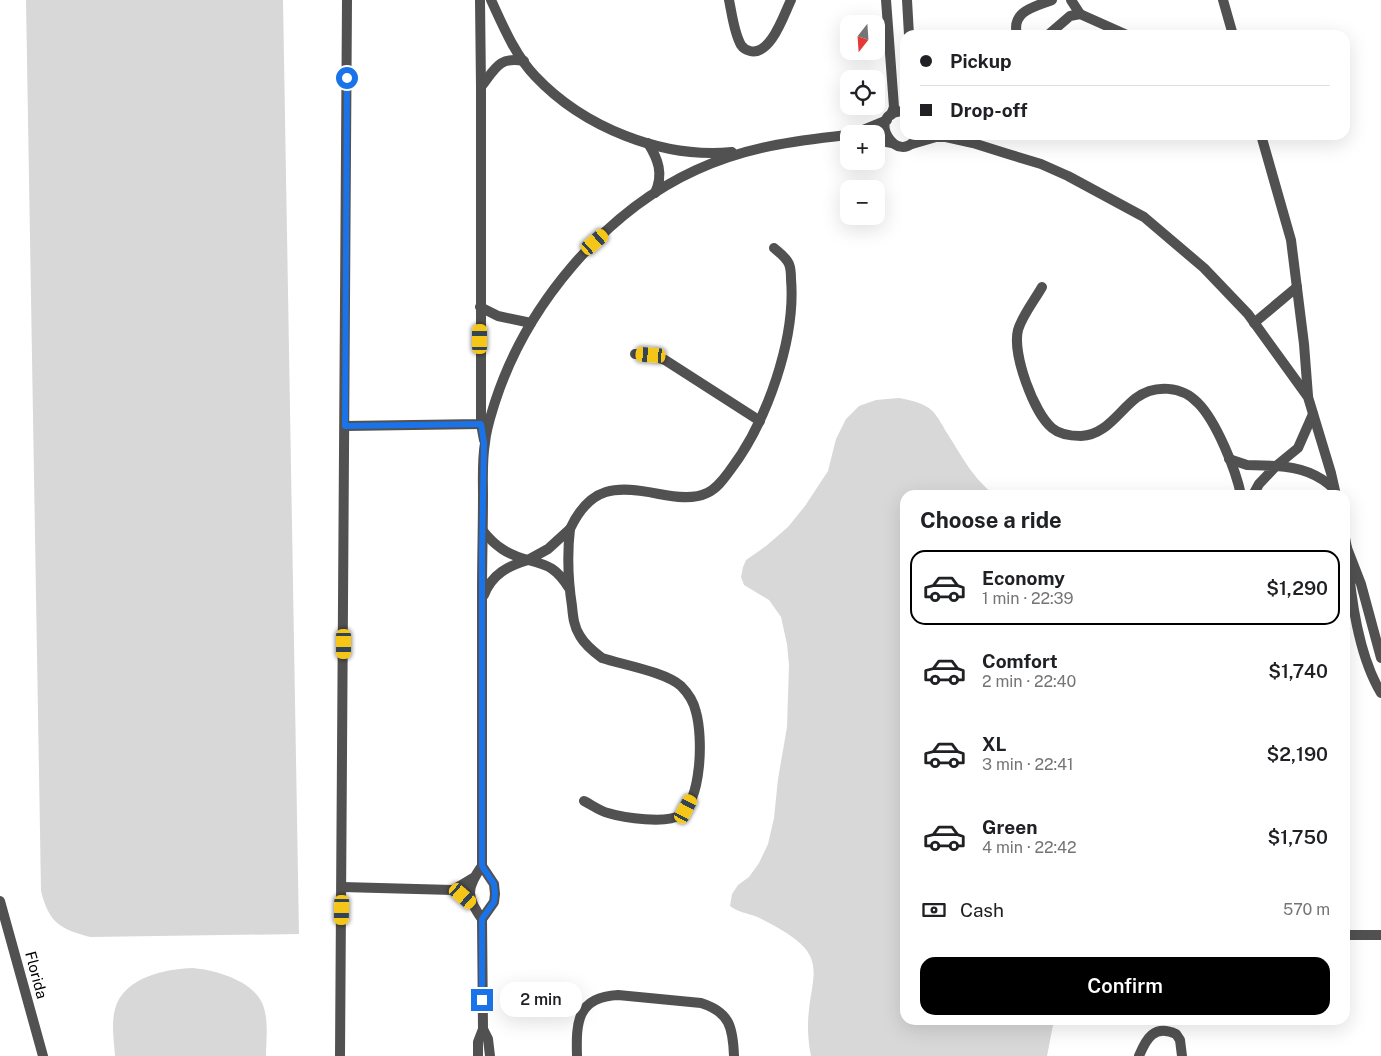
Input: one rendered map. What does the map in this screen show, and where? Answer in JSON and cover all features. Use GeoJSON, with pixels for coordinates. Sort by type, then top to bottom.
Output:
{"type":"FeatureCollection","features":[{"type":"Feature","properties":{"kind":"street"},"geometry":{"type":"LineString","coordinates":[[340,1056],[347,0]]}},
{"type":"Feature","properties":{"kind":"street"},"geometry":{"type":"LineString","coordinates":[[471,903],[469,891],[474,878],[482,866],[482,531],[485,422],[480,308],[482,87],[480,0]]}},
{"type":"Feature","properties":{"kind":"street"},"geometry":{"type":"LineString","coordinates":[[491,0],[507,34],[534,75],[549,90],[572,107],[616,131],[648,143],[696,153],[750,150],[792,141],[840,136]]}},
{"type":"Feature","properties":{"kind":"street"},"geometry":{"type":"LineString","coordinates":[[729,0],[742,46],[748,51],[755,52],[771,41],[791,0]]}},
{"type":"Feature","properties":{"kind":"street"},"geometry":{"type":"LineString","coordinates":[[886,0],[894,108],[884,130],[892,143]]}},
{"type":"Feature","properties":{"kind":"street"},"geometry":{"type":"LineString","coordinates":[[907,0],[909,30]]}},
{"type":"Feature","properties":{"kind":"street"},"geometry":{"type":"LineString","coordinates":[[1017,30],[1018,17],[1027,10],[1052,0]]}},
{"type":"Feature","properties":{"kind":"street"},"geometry":{"type":"LineString","coordinates":[[1071,0],[1080,14],[1116,30]]}},
{"type":"Feature","properties":{"kind":"street"},"geometry":{"type":"LineString","coordinates":[[1224,0],[1232,30]]}},
{"type":"Feature","properties":{"kind":"street"},"geometry":{"type":"LineString","coordinates":[[1054,30],[1070,16],[1080,14]]}},
{"type":"Feature","properties":{"kind":"street"},"geometry":{"type":"LineString","coordinates":[[482,87],[499,65],[512,59],[524,61]]}},
{"type":"Feature","properties":{"kind":"street"},"geometry":{"type":"LineString","coordinates":[[873,125],[889,118],[895,112],[900,112]]}},
{"type":"Feature","properties":{"kind":"street"},"geometry":{"type":"LineString","coordinates":[[911,144],[914,140]]}},
{"type":"Feature","properties":{"kind":"street"},"geometry":{"type":"LineString","coordinates":[[885,142],[902,146],[925,140]]}},
{"type":"Feature","properties":{"kind":"street"},"geometry":{"type":"LineString","coordinates":[[960,140],[1041,164],[1068,176],[1144,217],[1204,268],[1254,323],[1308,397]]}},
{"type":"Feature","properties":{"kind":"street"},"geometry":{"type":"LineString","coordinates":[[1262,140],[1291,240],[1306,362],[1308,397],[1334,490]]}},
{"type":"Feature","properties":{"kind":"street"},"geometry":{"type":"LineString","coordinates":[[648,143],[659,168],[659,185],[655,193]]}},
{"type":"Feature","properties":{"kind":"street"},"geometry":{"type":"LineString","coordinates":[[485,422],[510,363],[531,323],[582,256],[644,200],[669,183],[698,169],[750,150]]}},
{"type":"Feature","properties":{"kind":"street"},"geometry":{"type":"LineString","coordinates":[[482,601],[488,585],[494,577],[512,564],[528,560],[548,549],[570,529],[581,508],[596,496],[618,490],[639,490],[685,497],[708,493],[716,487],[736,462],[760,421],[774,386],[787,337],[792,294],[790,266],[786,258],[774,248]]}},
{"type":"Feature","properties":{"kind":"street"},"geometry":{"type":"LineString","coordinates":[[1254,323],[1297,287]]}},
{"type":"Feature","properties":{"kind":"street"},"geometry":{"type":"LineString","coordinates":[[1042,288],[1018,330],[1017,340],[1021,367],[1033,399],[1048,425],[1054,430],[1072,435],[1082,436],[1093,433],[1104,428],[1136,399],[1147,392],[1157,389],[1174,390],[1193,398],[1200,404],[1211,421],[1229,459],[1239,490]]}},
{"type":"Feature","properties":{"kind":"street"},"geometry":{"type":"LineString","coordinates":[[480,308],[498,316],[531,323]]}},
{"type":"Feature","properties":{"kind":"street"},"geometry":{"type":"LineString","coordinates":[[636,354],[651,355],[665,360],[760,421]]}},
{"type":"Feature","properties":{"kind":"street"},"geometry":{"type":"LineString","coordinates":[[1255,490],[1276,466],[1298,448],[1312,414]]}},
{"type":"Feature","properties":{"kind":"street"},"geometry":{"type":"LineString","coordinates":[[345,426],[485,422]]}},
{"type":"Feature","properties":{"kind":"street"},"geometry":{"type":"LineString","coordinates":[[1229,459],[1247,465],[1290,467],[1305,470],[1328,483],[1333,490]]}},
{"type":"Feature","properties":{"kind":"street"},"geometry":{"type":"LineString","coordinates":[[570,529],[568,548],[569,588],[576,629],[586,644],[602,658],[669,678],[680,685],[692,702],[696,712],[700,759],[692,798],[686,809],[672,819],[652,820],[607,813],[584,801]]}},
{"type":"Feature","properties":{"kind":"street"},"geometry":{"type":"LineString","coordinates":[[482,531],[495,546],[506,552],[552,568],[561,575],[569,588]]}},
{"type":"Feature","properties":{"kind":"street"},"geometry":{"type":"LineString","coordinates":[[1350,554],[1361,584],[1381,658]]}},
{"type":"Feature","properties":{"kind":"street"},"geometry":{"type":"LineString","coordinates":[[1350,590],[1361,642],[1375,684],[1381,693]]}},
{"type":"Feature","properties":{"kind":"street"},"geometry":{"type":"LineString","coordinates":[[482,866],[494,884],[495,894],[494,902],[482,919]]}},
{"type":"Feature","properties":{"kind":"street"},"geometry":{"type":"LineString","coordinates":[[342,887],[453,890],[474,878]]}},
{"type":"Feature","properties":{"kind":"street"},"geometry":{"type":"LineString","coordinates":[[453,890],[471,903],[482,919],[483,1029],[478,1042],[478,1056]]}},
{"type":"Feature","properties":{"kind":"street","name":"Florida"},"geometry":{"type":"LineString","coordinates":[[0,901],[42,1056]]}},
{"type":"Feature","properties":{"kind":"street"},"geometry":{"type":"LineString","coordinates":[[1350,935],[1381,935]]}},
{"type":"Feature","properties":{"kind":"street"},"geometry":{"type":"LineString","coordinates":[[577,1056],[576,1030],[583,1010],[597,999],[607,995],[701,1003],[711,1006],[726,1017],[729,1023],[732,1031],[734,1056]]}},
{"type":"Feature","properties":{"kind":"street"},"geometry":{"type":"LineString","coordinates":[[483,1029],[488,1040],[490,1056]]}},
{"type":"Feature","properties":{"kind":"street"},"geometry":{"type":"LineString","coordinates":[[1139,1056],[1144,1042],[1150,1035],[1157,1031],[1164,1031],[1176,1034],[1180,1040],[1182,1056]]}},
{"type":"Feature","properties":{"kind":"shaded area"},"geometry":{"type":"Polygon","coordinates":[[[26,0],[283,0],[299,934],[90,937],[71,931],[57,923],[52,918],[44,902],[41,891],[26,0]]]}},
{"type":"Feature","properties":{"kind":"shaded area"},"geometry":{"type":"Polygon","coordinates":[[[899,398],[918,403],[932,410],[974,475],[988,490],[900,490],[900,1025],[1053,1025],[1047,1056],[811,1056],[808,1021],[814,971],[809,955],[804,947],[781,929],[730,906],[732,894],[738,885],[749,877],[759,863],[768,844],[774,818],[778,779],[787,727],[789,665],[781,617],[769,600],[744,585],[741,577],[743,567],[746,560],[788,527],[805,506],[828,471],[836,439],[846,419],[859,406],[876,400],[899,398]]]}},
{"type":"Feature","properties":{"kind":"shaded area"},"geometry":{"type":"Polygon","coordinates":[[[193,968],[223,974],[252,989],[263,1005],[266,1017],[266,1056],[115,1056],[113,1021],[115,1009],[127,989],[136,982],[158,973],[193,968]]]}},
{"type":"Feature","properties":{"kind":"route"},"geometry":{"type":"LineString","coordinates":[[347,78],[345,426],[481,424],[484,443],[482,866],[494,884],[495,894],[494,902],[482,919],[482,1000]]}}]}
